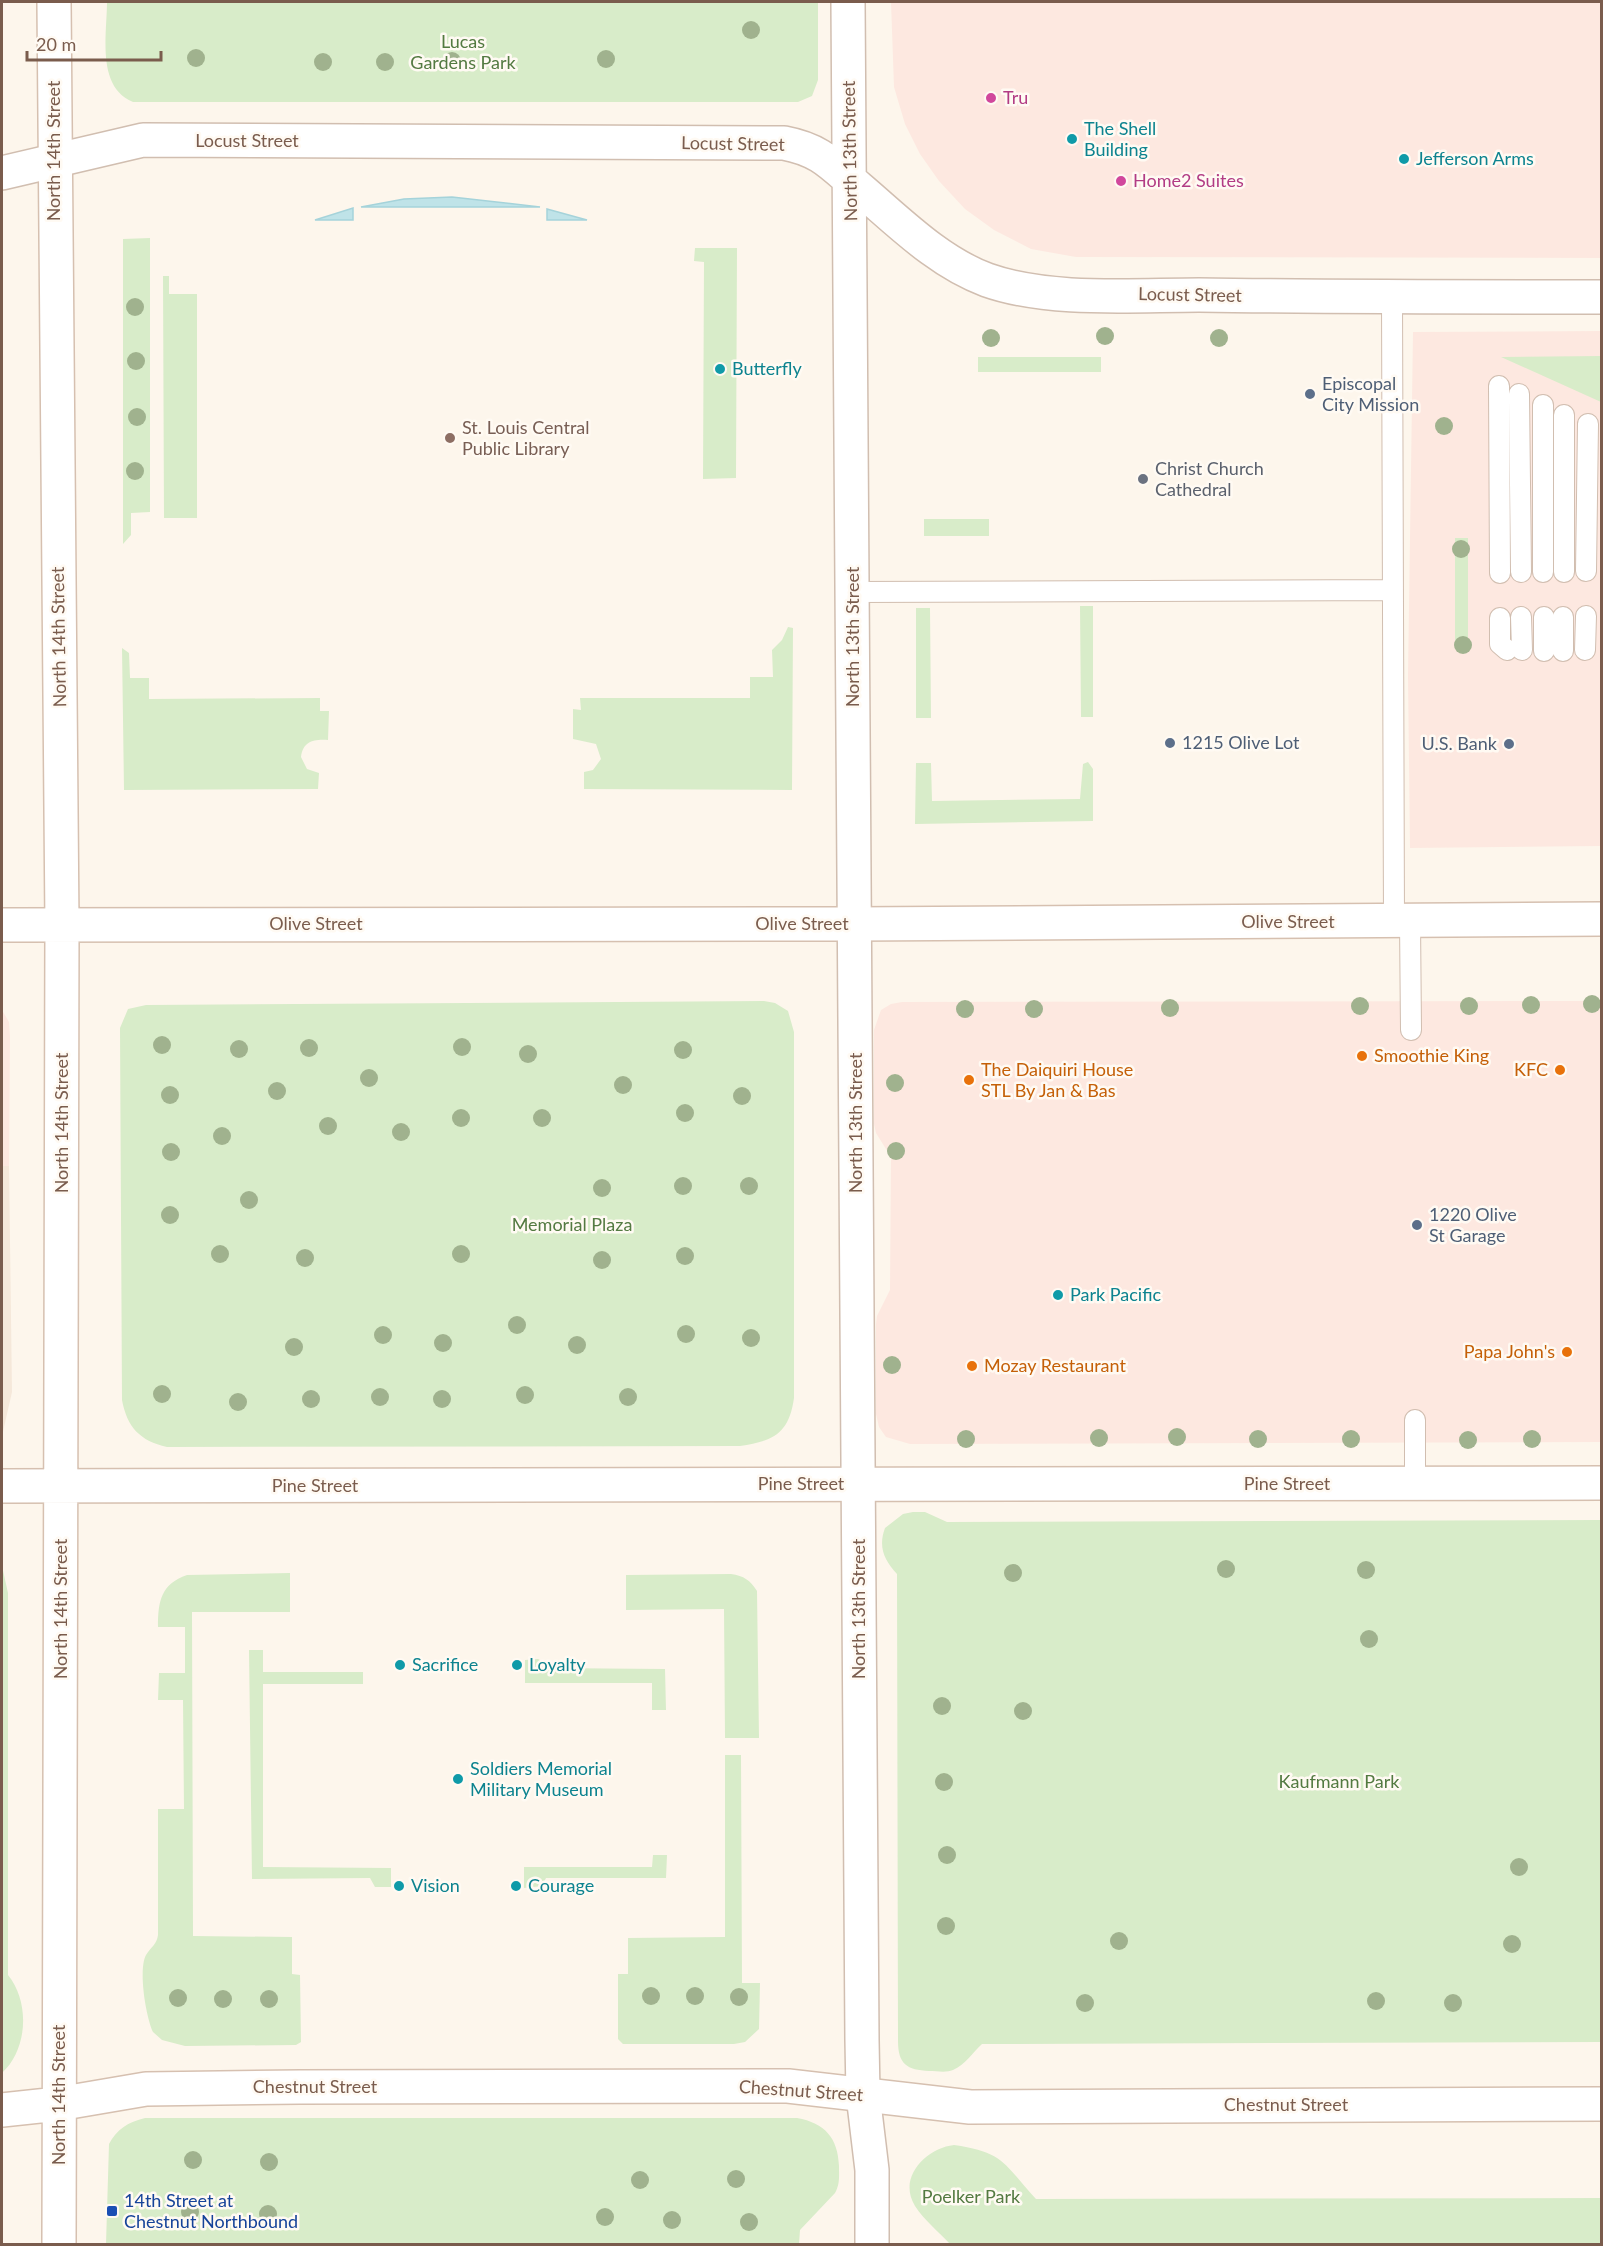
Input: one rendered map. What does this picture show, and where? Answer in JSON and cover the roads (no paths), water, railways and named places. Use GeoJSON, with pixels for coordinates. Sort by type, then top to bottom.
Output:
{"type":"FeatureCollection","features":[{"type":"Feature","properties":{"kind":"street","name":"North 14th Street"},"geometry":{"type":"LineString","coordinates":[[54,2],[62,925],[59,2244]]}},
{"type":"Feature","properties":{"kind":"street","name":"North 13th Street"},"geometry":{"type":"LineString","coordinates":[[848,2],[863,2095],[872,2170],[872,2244]]}},
{"type":"Feature","properties":{"kind":"street","name":"Locust Street"},"geometry":{"type":"LineString","coordinates":[[2,174],[143,140],[784,143],[804,147],[826,157],[851,182],[932,249],[960,268],[989,281],[1016,287],[1063,293],[1110,295],[1602,297]]}},
{"type":"Feature","properties":{"kind":"street","name":"Olive Street"},"geometry":{"type":"LineString","coordinates":[[2,926],[1602,919]]}},
{"type":"Feature","properties":{"kind":"street","name":"Pine Street"},"geometry":{"type":"LineString","coordinates":[[2,1486],[1602,1483]]}},
{"type":"Feature","properties":{"kind":"street","name":"Chestnut Street"},"geometry":{"type":"LineString","coordinates":[[2,2110],[58,2104],[146,2089],[300,2087],[788,2086],[970,2107],[1602,2104]]}},
{"type":"Feature","properties":{"kind":"lane"},"geometry":{"type":"LineString","coordinates":[[1392,297],[1393,590],[1402,921],[1412,1030]]}},
{"type":"Feature","properties":{"kind":"lane"},"geometry":{"type":"LineString","coordinates":[[1499,386],[1500,573]]}},
{"type":"Feature","properties":{"kind":"lane"},"geometry":{"type":"LineString","coordinates":[[1520,394],[1521,572]]}},
{"type":"Feature","properties":{"kind":"lane"},"geometry":{"type":"LineString","coordinates":[[1543,405],[1544,572]]}},
{"type":"Feature","properties":{"kind":"lane"},"geometry":{"type":"LineString","coordinates":[[1564,415],[1564,572]]}},
{"type":"Feature","properties":{"kind":"lane"},"geometry":{"type":"LineString","coordinates":[[1586,571],[1588,424]]}},
{"type":"Feature","properties":{"kind":"lane"},"geometry":{"type":"LineString","coordinates":[[853,592],[1393,590]]}},
{"type":"Feature","properties":{"kind":"lane"},"geometry":{"type":"LineString","coordinates":[[1585,650],[1586,616]]}},
{"type":"Feature","properties":{"kind":"lane"},"geometry":{"type":"LineString","coordinates":[[1544,617],[1544,651]]}},
{"type":"Feature","properties":{"kind":"lane"},"geometry":{"type":"LineString","coordinates":[[1563,617],[1563,651]]}},
{"type":"Feature","properties":{"kind":"lane"},"geometry":{"type":"LineString","coordinates":[[1500,618],[1500,644],[1515,650],[1521,618]]}},
{"type":"Feature","properties":{"kind":"lane"},"geometry":{"type":"LineString","coordinates":[[1415,1420],[1415,1483]]}},
{"type":"Feature","properties":{"kind":"water"},"geometry":{"type":"Polygon","coordinates":[[[452,197],[540,207],[361,207],[404,199],[452,197]]]}},
{"type":"Feature","properties":{"kind":"water"},"geometry":{"type":"Polygon","coordinates":[[[353,208],[353,220],[315,220],[353,208]]]}},
{"type":"Feature","properties":{"kind":"water"},"geometry":{"type":"Polygon","coordinates":[[[547,209],[587,220],[547,220],[547,209]]]}},
{"type":"Feature","properties":{"kind":"place","name":"Tru"},"geometry":{"type":"Point","coordinates":[991,98]}},
{"type":"Feature","properties":{"kind":"place","name":"The Shell Building"},"geometry":{"type":"Point","coordinates":[1072,139]}},
{"type":"Feature","properties":{"kind":"place","name":"Jefferson Arms"},"geometry":{"type":"Point","coordinates":[1404,159]}},
{"type":"Feature","properties":{"kind":"place","name":"Home2 Suites"},"geometry":{"type":"Point","coordinates":[1121,181]}},
{"type":"Feature","properties":{"kind":"place","name":"Butterfly"},"geometry":{"type":"Point","coordinates":[720,369]}},
{"type":"Feature","properties":{"kind":"place","name":"Episcopal City Mission"},"geometry":{"type":"Point","coordinates":[1310,394]}},
{"type":"Feature","properties":{"kind":"place","name":"St. Louis Central Public Library"},"geometry":{"type":"Point","coordinates":[450,438]}},
{"type":"Feature","properties":{"kind":"place","name":"Christ Church Cathedral"},"geometry":{"type":"Point","coordinates":[1143,479]}},
{"type":"Feature","properties":{"kind":"place","name":"1215 Olive Lot"},"geometry":{"type":"Point","coordinates":[1170,743]}},
{"type":"Feature","properties":{"kind":"place","name":"U.S. Bank"},"geometry":{"type":"Point","coordinates":[1509,744]}},
{"type":"Feature","properties":{"kind":"place","name":"Smoothie King"},"geometry":{"type":"Point","coordinates":[1362,1056]}},
{"type":"Feature","properties":{"kind":"place","name":"KFC"},"geometry":{"type":"Point","coordinates":[1560,1070]}},
{"type":"Feature","properties":{"kind":"place","name":"The Daiquiri House STL By Jan & Bas"},"geometry":{"type":"Point","coordinates":[969,1080]}},
{"type":"Feature","properties":{"kind":"place","name":"1220 Olive St Garage"},"geometry":{"type":"Point","coordinates":[1417,1225]}},
{"type":"Feature","properties":{"kind":"place","name":"Park Pacific"},"geometry":{"type":"Point","coordinates":[1058,1295]}},
{"type":"Feature","properties":{"kind":"place","name":"Papa John's"},"geometry":{"type":"Point","coordinates":[1567,1352]}},
{"type":"Feature","properties":{"kind":"place","name":"Mozay Restaurant"},"geometry":{"type":"Point","coordinates":[972,1366]}},
{"type":"Feature","properties":{"kind":"place","name":"Sacrifice"},"geometry":{"type":"Point","coordinates":[400,1665]}},
{"type":"Feature","properties":{"kind":"place","name":"Loyalty"},"geometry":{"type":"Point","coordinates":[517,1665]}},
{"type":"Feature","properties":{"kind":"place","name":"Soldiers Memorial Military Museum"},"geometry":{"type":"Point","coordinates":[458,1779]}},
{"type":"Feature","properties":{"kind":"place","name":"Vision"},"geometry":{"type":"Point","coordinates":[399,1886]}},
{"type":"Feature","properties":{"kind":"place","name":"Courage"},"geometry":{"type":"Point","coordinates":[516,1886]}},
{"type":"Feature","properties":{"kind":"place","name":"14th Street at Chestnut Northbound"},"geometry":{"type":"Point","coordinates":[112,2211]}},
{"type":"Feature","properties":{"kind":"park label","name":"Lucas Gardens Park"},"geometry":{"type":"Point","coordinates":[463,52]}},
{"type":"Feature","properties":{"kind":"park label","name":"Memorial Plaza"},"geometry":{"type":"Point","coordinates":[572,1225]}},
{"type":"Feature","properties":{"kind":"park label","name":"Kaufmann Park"},"geometry":{"type":"Point","coordinates":[1339,1782]}},
{"type":"Feature","properties":{"kind":"park label","name":"Poelker Park"},"geometry":{"type":"Point","coordinates":[971,2197]}}]}
